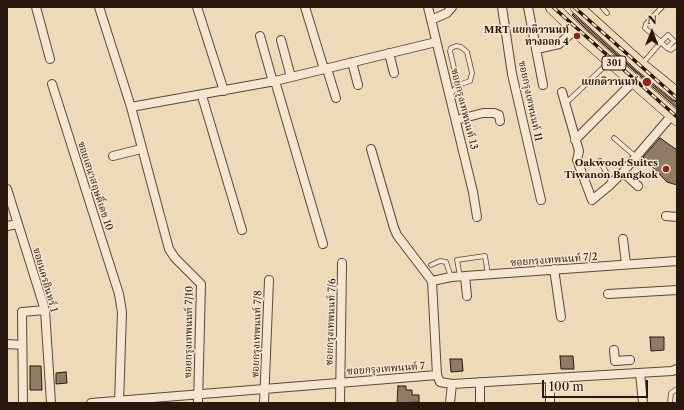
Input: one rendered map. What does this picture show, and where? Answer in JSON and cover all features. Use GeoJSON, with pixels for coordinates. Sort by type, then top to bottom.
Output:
{"type":"FeatureCollection","features":[{"type":"Feature","properties":{"kind":"main road","name":"301"},"geometry":{"type":"LineString","coordinates":[[552,7],[675,117]]}},
{"type":"Feature","properties":{"kind":"main road","name":"301"},"geometry":{"type":"LineString","coordinates":[[577,7],[641,65],[677,94]]}},
{"type":"Feature","properties":{"kind":"street"},"geometry":{"type":"LineString","coordinates":[[36,7],[50,59]]}},
{"type":"Feature","properties":{"kind":"street","name":"ซอยกรุงเทพนนท์ 7/10"},"geometry":{"type":"LineString","coordinates":[[99,7],[131,107],[168,249],[201,284],[198,403]]}},
{"type":"Feature","properties":{"kind":"street"},"geometry":{"type":"LineString","coordinates":[[197,7],[224,91]]}},
{"type":"Feature","properties":{"kind":"street"},"geometry":{"type":"LineString","coordinates":[[306,7],[336,98]]}},
{"type":"Feature","properties":{"kind":"street","name":"ซอยกรุงเทพนนท์ 13"},"geometry":{"type":"LineString","coordinates":[[428,7],[473,192],[477,216]]}},
{"type":"Feature","properties":{"kind":"street"},"geometry":{"type":"LineString","coordinates":[[431,20],[447,14],[452,7]]}},
{"type":"Feature","properties":{"kind":"street","name":"ซอยกรุงเทพนนท์ 11"},"geometry":{"type":"LineString","coordinates":[[502,7],[512,74],[541,200]]}},
{"type":"Feature","properties":{"kind":"street"},"geometry":{"type":"LineString","coordinates":[[528,7],[543,85]]}},
{"type":"Feature","properties":{"kind":"street"},"geometry":{"type":"LineString","coordinates":[[537,49],[559,44],[576,29]]}},
{"type":"Feature","properties":{"kind":"street"},"geometry":{"type":"LineString","coordinates":[[260,36],[323,244]]}},
{"type":"Feature","properties":{"kind":"street"},"geometry":{"type":"LineString","coordinates":[[281,40],[291,78]]}},
{"type":"Feature","properties":{"kind":"street"},"geometry":{"type":"LineString","coordinates":[[131,107],[167,100],[202,96],[274,82],[436,42]]}},
{"type":"Feature","properties":{"kind":"street"},"geometry":{"type":"LineString","coordinates":[[390,53],[394,73]]}},
{"type":"Feature","properties":{"kind":"street"},"geometry":{"type":"LineString","coordinates":[[352,62],[358,85]]}},
{"type":"Feature","properties":{"kind":"street"},"geometry":{"type":"LineString","coordinates":[[575,140],[634,81]]}},
{"type":"Feature","properties":{"kind":"street","name":"ซอยเสนาสฤษดิ์เดช 10"},"geometry":{"type":"LineString","coordinates":[[52,84],[119,294],[122,312],[119,402]]}},
{"type":"Feature","properties":{"kind":"street"},"geometry":{"type":"LineString","coordinates":[[562,92],[579,151],[577,160],[592,200],[612,183],[675,117]]}},
{"type":"Feature","properties":{"kind":"street"},"geometry":{"type":"LineString","coordinates":[[202,96],[242,230]]}},
{"type":"Feature","properties":{"kind":"street"},"geometry":{"type":"LineString","coordinates":[[456,120],[483,113],[494,113],[498,115],[500,121]]}},
{"type":"Feature","properties":{"kind":"street"},"geometry":{"type":"LineString","coordinates":[[113,156],[141,149]]}},
{"type":"Feature","properties":{"kind":"street"},"geometry":{"type":"LineString","coordinates":[[371,149],[397,235],[432,281],[437,376]]}},
{"type":"Feature","properties":{"kind":"street"},"geometry":{"type":"LineString","coordinates":[[623,172],[638,186]]}},
{"type":"Feature","properties":{"kind":"street","name":"ซอยนครอินทร์ 1"},"geometry":{"type":"LineString","coordinates":[[7,189],[45,310],[51,403]]}},
{"type":"Feature","properties":{"kind":"street"},"geometry":{"type":"LineString","coordinates":[[666,216],[677,217]]}},
{"type":"Feature","properties":{"kind":"street"},"geometry":{"type":"LineString","coordinates":[[7,226],[18,224]]}},
{"type":"Feature","properties":{"kind":"street"},"geometry":{"type":"LineString","coordinates":[[623,239],[626,264]]}},
{"type":"Feature","properties":{"kind":"street","name":"ซอยกรุงเทพนนท์ 7/2"},"geometry":{"type":"LineString","coordinates":[[432,281],[462,276],[677,261]]}},
{"type":"Feature","properties":{"kind":"street","name":"ซอยกรุงเทพนนท์ 7/6"},"geometry":{"type":"LineString","coordinates":[[340,403],[342,263]]}},
{"type":"Feature","properties":{"kind":"street"},"geometry":{"type":"LineString","coordinates":[[554,269],[561,317]]}},
{"type":"Feature","properties":{"kind":"street"},"geometry":{"type":"LineString","coordinates":[[462,276],[467,296]]}},
{"type":"Feature","properties":{"kind":"street","name":"ซอยกรุงเทพนนท์ 7/8"},"geometry":{"type":"LineString","coordinates":[[264,403],[269,280]]}},
{"type":"Feature","properties":{"kind":"street"},"geometry":{"type":"LineString","coordinates":[[608,294],[677,290]]}},
{"type":"Feature","properties":{"kind":"street"},"geometry":{"type":"LineString","coordinates":[[23,403],[22,315],[23,311],[45,310]]}},
{"type":"Feature","properties":{"kind":"street"},"geometry":{"type":"LineString","coordinates":[[7,344],[22,345]]}},
{"type":"Feature","properties":{"kind":"street"},"geometry":{"type":"LineString","coordinates":[[614,350],[616,374]]}},
{"type":"Feature","properties":{"kind":"street"},"geometry":{"type":"LineString","coordinates":[[615,361],[630,360]]}},
{"type":"Feature","properties":{"kind":"street"},"geometry":{"type":"LineString","coordinates":[[450,403],[452,384],[676,371]]}},
{"type":"Feature","properties":{"kind":"street"},"geometry":{"type":"LineString","coordinates":[[640,373],[643,403]]}},
{"type":"Feature","properties":{"kind":"street","name":"ซอยกรุงเทพนนท์ 7"},"geometry":{"type":"LineString","coordinates":[[91,403],[119,402],[198,393],[437,376],[440,382],[452,384]]}},
{"type":"Feature","properties":{"kind":"street"},"geometry":{"type":"LineString","coordinates":[[550,378],[550,403]]}},
{"type":"Feature","properties":{"kind":"street"},"geometry":{"type":"LineString","coordinates":[[480,382],[480,403]]}},
{"type":"Feature","properties":{"kind":"lane"},"geometry":{"type":"LineString","coordinates":[[602,7],[607,12]]}},
{"type":"Feature","properties":{"kind":"lane"},"geometry":{"type":"LineString","coordinates":[[662,7],[645,26],[668,48],[672,50],[677,45]]}},
{"type":"Feature","properties":{"kind":"lane"},"geometry":{"type":"LineString","coordinates":[[641,65],[668,35],[674,40],[668,48]]}},
{"type":"Feature","properties":{"kind":"lane"},"geometry":{"type":"LineString","coordinates":[[450,95],[458,85],[470,81],[472,72],[467,52],[461,47],[456,46],[451,48],[450,57],[458,85]]}},
{"type":"Feature","properties":{"kind":"lane"},"geometry":{"type":"LineString","coordinates":[[566,103],[610,60]]}},
{"type":"Feature","properties":{"kind":"lane"},"geometry":{"type":"LineString","coordinates":[[614,138],[636,157]]}},
{"type":"Feature","properties":{"kind":"lane"},"geometry":{"type":"LineString","coordinates":[[600,161],[612,183]]}},
{"type":"Feature","properties":{"kind":"lane"},"geometry":{"type":"LineString","coordinates":[[462,276],[457,260],[485,256],[488,274]]}},
{"type":"Feature","properties":{"kind":"lane"},"geometry":{"type":"LineString","coordinates":[[431,265],[440,261],[446,262],[451,277]]}},
{"type":"Feature","properties":{"kind":"lane"},"geometry":{"type":"LineString","coordinates":[[670,403],[671,393],[677,389]]}},
{"type":"Feature","properties":{"kind":"building"},"geometry":{"type":"Polygon","coordinates":[[[573,14],[636,71],[672,100],[677,102],[677,108],[586,29],[572,15],[573,14]]]}},
{"type":"Feature","properties":{"kind":"building","name":"Oakwood Suites Tiwanon Bangkok"},"geometry":{"type":"Polygon","coordinates":[[[660,138],[677,150],[677,185],[667,182],[643,157],[660,138]]]}},
{"type":"Feature","properties":{"kind":"building"},"geometry":{"type":"Polygon","coordinates":[[[650,337],[664,337],[664,350],[651,351],[650,337]]]}},
{"type":"Feature","properties":{"kind":"building"},"geometry":{"type":"Polygon","coordinates":[[[560,356],[573,356],[574,369],[561,369],[560,356]]]}},
{"type":"Feature","properties":{"kind":"building"},"geometry":{"type":"Polygon","coordinates":[[[450,359],[462,359],[463,371],[451,372],[450,359]]]}},
{"type":"Feature","properties":{"kind":"building"},"geometry":{"type":"Polygon","coordinates":[[[30,366],[41,366],[42,390],[30,390],[30,366]]]}},
{"type":"Feature","properties":{"kind":"building"},"geometry":{"type":"Polygon","coordinates":[[[66,372],[67,383],[56,384],[56,373],[66,372]]]}},
{"type":"Feature","properties":{"kind":"building"},"geometry":{"type":"Polygon","coordinates":[[[398,386],[406,386],[406,390],[412,390],[412,395],[419,395],[419,402],[397,403],[398,386]]]}},
{"type":"Feature","properties":{"kind":"railway"},"geometry":{"type":"LineString","coordinates":[[553,7],[677,117]]}},
{"type":"Feature","properties":{"kind":"railway"},"geometry":{"type":"LineString","coordinates":[[574,7],[677,98]]}},
{"type":"Feature","properties":{"kind":"place","name":"MRT แยกติวานนท์ ทางออก 4"},"geometry":{"type":"Point","coordinates":[577,36]}},
{"type":"Feature","properties":{"kind":"place","name":"แยกติวานนท์"},"geometry":{"type":"Point","coordinates":[647,82]}},
{"type":"Feature","properties":{"kind":"place","name":"Oakwood Suites Tiwanon Bangkok"},"geometry":{"type":"Point","coordinates":[666,169]}}]}
